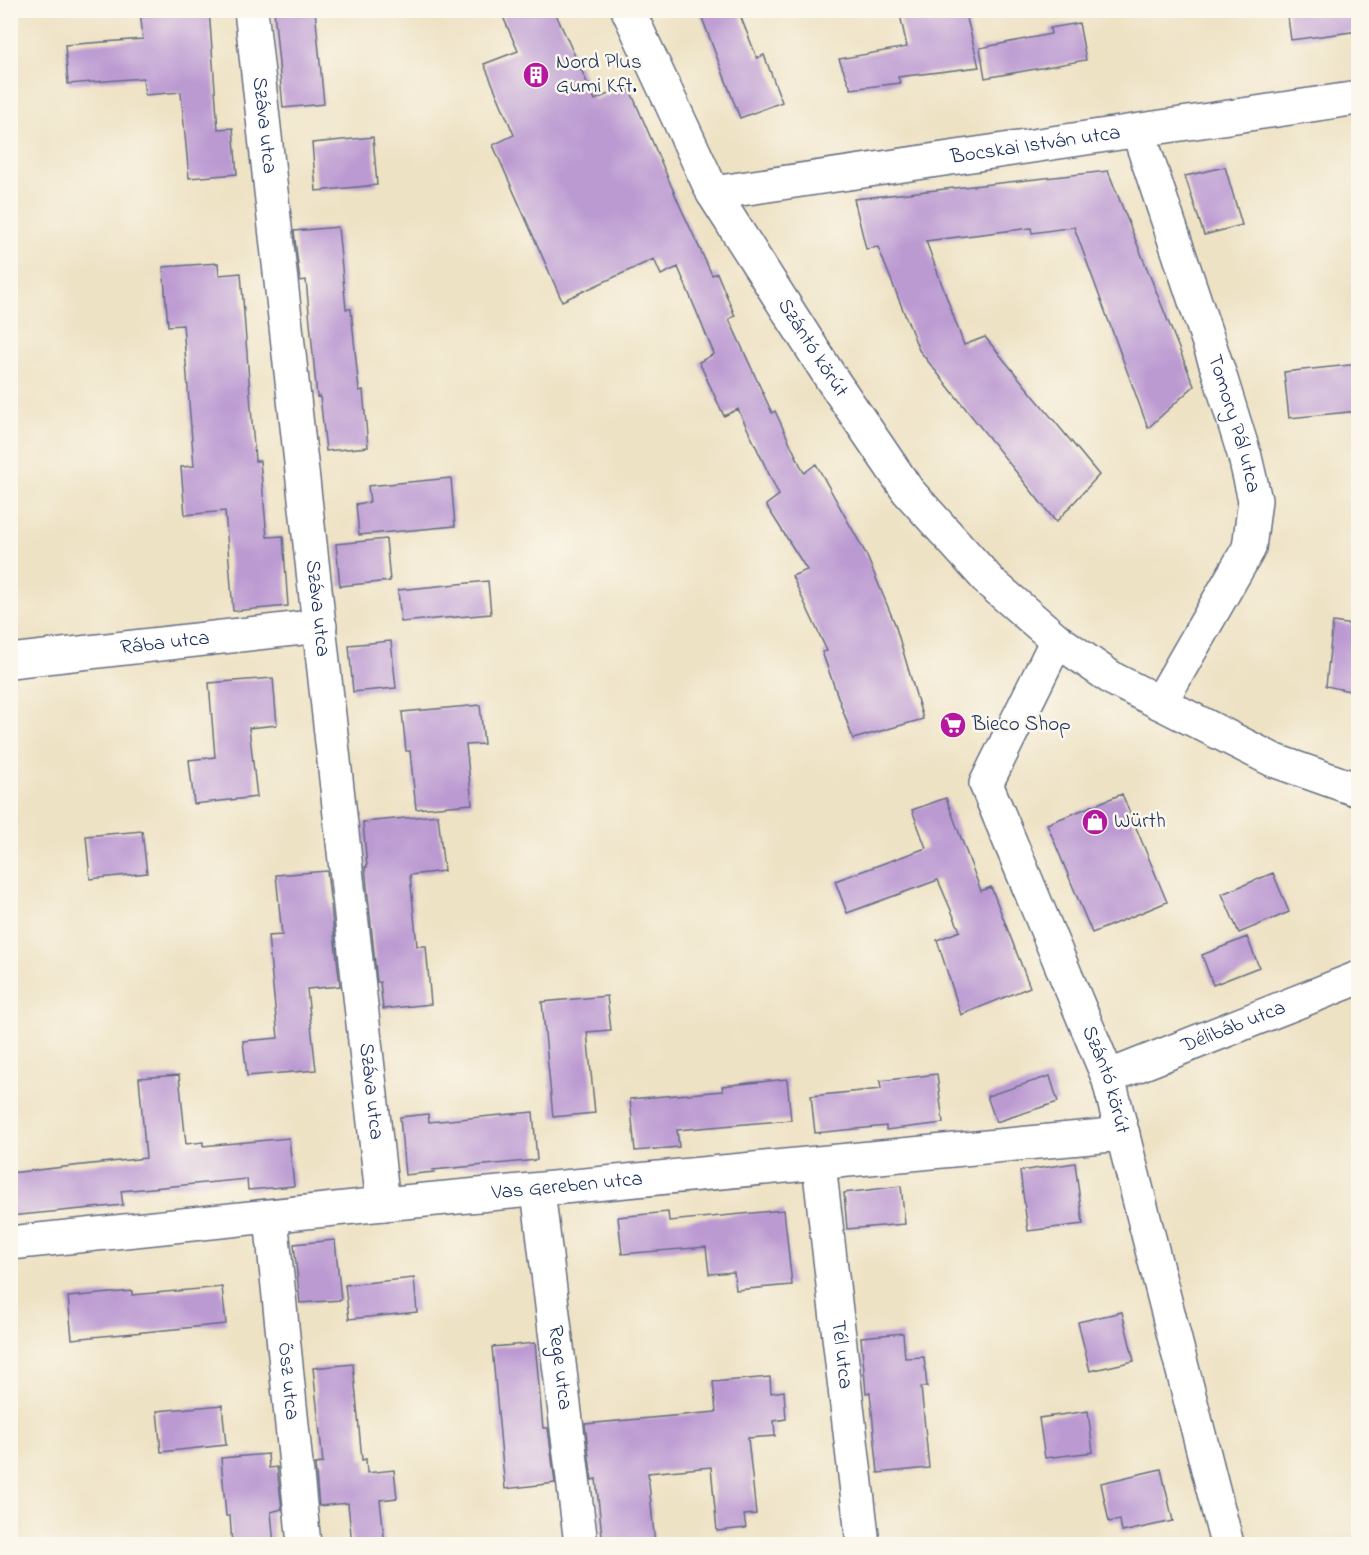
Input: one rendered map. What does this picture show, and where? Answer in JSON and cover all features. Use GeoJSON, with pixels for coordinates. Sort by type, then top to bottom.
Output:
{"type":"FeatureCollection","features":[{"type":"Feature","properties":{"kind":"street","name":"Száva utca"},"geometry":{"type":"LineString","coordinates":[[251,10],[383,1204]]}},
{"type":"Feature","properties":{"kind":"street","name":"Szántó körút"},"geometry":{"type":"LineString","coordinates":[[628,10],[712,193],[831,378],[908,491],[991,583],[1057,640],[1113,679],[1273,760],[1359,790]]}},
{"type":"Feature","properties":{"kind":"street","name":"Bocskai István utca"},"geometry":{"type":"LineString","coordinates":[[712,193],[1359,98]]}},
{"type":"Feature","properties":{"kind":"street","name":"Tomory Pál utca"},"geometry":{"type":"LineString","coordinates":[[1138,131],[1219,373],[1245,457],[1255,500],[1249,548],[1160,703]]}},
{"type":"Feature","properties":{"kind":"street","name":"Rába utca"},"geometry":{"type":"LineString","coordinates":[[10,661],[320,626]]}},
{"type":"Feature","properties":{"kind":"street","name":"Szántó körút"},"geometry":{"type":"LineString","coordinates":[[1057,640],[986,784],[1108,1077],[1227,1545]]}},
{"type":"Feature","properties":{"kind":"street","name":"Délibáb utca"},"geometry":{"type":"LineString","coordinates":[[1108,1077],[1359,978]]}},
{"type":"Feature","properties":{"kind":"street","name":"Vas Gereben utca"},"geometry":{"type":"LineString","coordinates":[[10,1243],[383,1204],[1123,1134]]}},
{"type":"Feature","properties":{"kind":"street","name":"Tél utca"},"geometry":{"type":"LineString","coordinates":[[819,1164],[863,1545]]}},
{"type":"Feature","properties":{"kind":"street","name":"Rege utca"},"geometry":{"type":"LineString","coordinates":[[538,1191],[581,1545]]}},
{"type":"Feature","properties":{"kind":"street","name":"Ősz utca"},"geometry":{"type":"LineString","coordinates":[[271,1217],[304,1545]]}},
{"type":"Feature","properties":{"kind":"building"},"geometry":{"type":"Polygon","coordinates":[[[140,10],[209,10],[218,129],[233,128],[237,174],[189,178],[181,92],[145,95],[143,78],[68,84],[65,45],[143,39],[140,10]]]}},
{"type":"Feature","properties":{"kind":"building"},"geometry":{"type":"Polygon","coordinates":[[[274,10],[315,10],[324,104],[283,108],[274,10]]]}},
{"type":"Feature","properties":{"kind":"building"},"geometry":{"type":"Polygon","coordinates":[[[500,10],[554,10],[595,100],[628,85],[712,275],[717,273],[735,316],[729,319],[772,413],[775,411],[804,473],[816,464],[866,554],[895,624],[923,719],[853,739],[822,652],[827,651],[792,576],[807,570],[766,505],[779,495],[738,409],[724,416],[699,362],[714,354],[678,267],[661,275],[654,259],[562,301],[493,145],[514,135],[484,64],[518,51],[500,10]]]}},
{"type":"Feature","properties":{"kind":"building"},"geometry":{"type":"Polygon","coordinates":[[[699,10],[738,10],[757,58],[764,55],[782,102],[740,118],[699,10]]]}},
{"type":"Feature","properties":{"kind":"building"},"geometry":{"type":"Polygon","coordinates":[[[899,10],[965,10],[979,67],[898,77],[900,83],[851,89],[839,59],[907,47],[899,10]]]}},
{"type":"Feature","properties":{"kind":"building"},"geometry":{"type":"Polygon","coordinates":[[[1287,10],[1359,10],[1359,31],[1291,40],[1287,10]]]}},
{"type":"Feature","properties":{"kind":"building"},"geometry":{"type":"Polygon","coordinates":[[[1079,23],[1086,60],[985,78],[980,48],[1051,34],[1050,28],[1079,23]]]}},
{"type":"Feature","properties":{"kind":"building"},"geometry":{"type":"Polygon","coordinates":[[[373,137],[377,185],[316,191],[312,143],[373,137]]]}},
{"type":"Feature","properties":{"kind":"building"},"geometry":{"type":"Polygon","coordinates":[[[1225,167],[1242,225],[1204,235],[1185,176],[1225,167]]]}},
{"type":"Feature","properties":{"kind":"building"},"geometry":{"type":"Polygon","coordinates":[[[1108,171],[1194,386],[1148,428],[1074,227],[1032,233],[1031,228],[926,241],[964,345],[985,337],[1099,475],[1056,522],[919,350],[878,247],[866,249],[854,199],[1108,171]]]}},
{"type":"Feature","properties":{"kind":"building"},"geometry":{"type":"Polygon","coordinates":[[[338,227],[346,309],[351,309],[359,391],[363,390],[368,447],[326,451],[320,396],[317,397],[306,280],[300,281],[294,231],[338,227]]]}},
{"type":"Feature","properties":{"kind":"building"},"geometry":{"type":"Polygon","coordinates":[[[218,263],[219,275],[241,273],[255,461],[260,461],[267,537],[283,536],[288,606],[233,611],[225,511],[185,515],[181,467],[194,466],[183,325],[168,326],[163,267],[218,263]]]}},
{"type":"Feature","properties":{"kind":"building"},"geometry":{"type":"Polygon","coordinates":[[[1359,364],[1359,411],[1289,418],[1284,372],[1359,364]]]}},
{"type":"Feature","properties":{"kind":"building"},"geometry":{"type":"Polygon","coordinates":[[[451,478],[455,526],[359,535],[356,504],[370,502],[368,486],[451,478]]]}},
{"type":"Feature","properties":{"kind":"building"},"geometry":{"type":"Polygon","coordinates":[[[386,539],[390,581],[340,586],[336,544],[386,539]]]}},
{"type":"Feature","properties":{"kind":"building"},"geometry":{"type":"Polygon","coordinates":[[[488,581],[491,614],[401,622],[398,590],[488,581]]]}},
{"type":"Feature","properties":{"kind":"building"},"geometry":{"type":"Polygon","coordinates":[[[1333,622],[1359,626],[1359,693],[1326,686],[1333,622]]]}},
{"type":"Feature","properties":{"kind":"building"},"geometry":{"type":"Polygon","coordinates":[[[391,641],[396,688],[353,692],[349,645],[391,641]]]}},
{"type":"Feature","properties":{"kind":"building"},"geometry":{"type":"Polygon","coordinates":[[[273,678],[277,725],[249,728],[257,797],[194,804],[189,760],[215,757],[209,683],[273,678]]]}},
{"type":"Feature","properties":{"kind":"building"},"geometry":{"type":"Polygon","coordinates":[[[480,705],[484,744],[466,745],[472,804],[416,809],[410,751],[406,751],[402,712],[480,705]]]}},
{"type":"Feature","properties":{"kind":"building"},"geometry":{"type":"Polygon","coordinates":[[[1122,794],[1167,902],[1092,933],[1047,824],[1122,794]]]}},
{"type":"Feature","properties":{"kind":"building"},"geometry":{"type":"Polygon","coordinates":[[[946,798],[981,891],[991,887],[1030,987],[961,1015],[937,940],[960,931],[938,880],[847,913],[835,881],[926,848],[912,810],[946,798]]]}},
{"type":"Feature","properties":{"kind":"building"},"geometry":{"type":"Polygon","coordinates":[[[438,815],[444,871],[410,875],[417,946],[426,946],[431,1004],[383,1009],[380,982],[377,982],[365,867],[367,867],[363,822],[438,815]]]}},
{"type":"Feature","properties":{"kind":"building"},"geometry":{"type":"Polygon","coordinates":[[[142,831],[147,873],[90,879],[86,836],[142,831]]]}},
{"type":"Feature","properties":{"kind":"building"},"geometry":{"type":"Polygon","coordinates":[[[327,871],[340,986],[307,989],[316,1070],[247,1076],[243,1041],[278,1038],[268,936],[282,935],[276,875],[327,871]]]}},
{"type":"Feature","properties":{"kind":"building"},"geometry":{"type":"Polygon","coordinates":[[[1273,873],[1289,912],[1239,933],[1222,894],[1273,873]]]}},
{"type":"Feature","properties":{"kind":"building"},"geometry":{"type":"Polygon","coordinates":[[[1247,937],[1259,967],[1213,985],[1202,955],[1247,937]]]}},
{"type":"Feature","properties":{"kind":"building"},"geometry":{"type":"Polygon","coordinates":[[[607,996],[611,1030],[587,1032],[595,1113],[553,1117],[542,1002],[607,996]]]}},
{"type":"Feature","properties":{"kind":"building"},"geometry":{"type":"Polygon","coordinates":[[[937,1074],[943,1123],[886,1130],[886,1126],[815,1133],[811,1096],[881,1089],[880,1081],[937,1074]]]}},
{"type":"Feature","properties":{"kind":"building"},"geometry":{"type":"Polygon","coordinates":[[[179,1075],[186,1144],[203,1142],[203,1146],[289,1138],[294,1186],[248,1190],[247,1179],[121,1191],[123,1205],[10,1216],[10,1173],[146,1158],[139,1078],[179,1075]]]}},
{"type":"Feature","properties":{"kind":"building"},"geometry":{"type":"Polygon","coordinates":[[[1050,1076],[1058,1102],[996,1122],[987,1096],[1050,1076]]]}},
{"type":"Feature","properties":{"kind":"building"},"geometry":{"type":"Polygon","coordinates":[[[787,1079],[791,1120],[677,1130],[679,1147],[635,1151],[630,1099],[723,1091],[722,1086],[787,1079]]]}},
{"type":"Feature","properties":{"kind":"building"},"geometry":{"type":"Polygon","coordinates":[[[533,1112],[537,1160],[433,1170],[434,1172],[405,1175],[400,1117],[428,1114],[429,1122],[533,1112]]]}},
{"type":"Feature","properties":{"kind":"building"},"geometry":{"type":"Polygon","coordinates":[[[1075,1163],[1083,1224],[1028,1231],[1020,1171],[1075,1163]]]}},
{"type":"Feature","properties":{"kind":"building"},"geometry":{"type":"Polygon","coordinates":[[[901,1186],[905,1224],[847,1229],[844,1193],[901,1186]]]}},
{"type":"Feature","properties":{"kind":"building"},"geometry":{"type":"Polygon","coordinates":[[[784,1210],[792,1285],[736,1290],[734,1272],[709,1274],[706,1247],[622,1254],[618,1217],[668,1212],[669,1221],[784,1210]]]}},
{"type":"Feature","properties":{"kind":"building"},"geometry":{"type":"Polygon","coordinates":[[[335,1240],[341,1300],[300,1303],[294,1244],[335,1240]]]}},
{"type":"Feature","properties":{"kind":"building"},"geometry":{"type":"Polygon","coordinates":[[[414,1278],[417,1312],[349,1319],[345,1285],[414,1278]]]}},
{"type":"Feature","properties":{"kind":"building"},"geometry":{"type":"Polygon","coordinates":[[[222,1287],[226,1324],[72,1339],[68,1297],[132,1291],[132,1295],[222,1287]]]}},
{"type":"Feature","properties":{"kind":"building"},"geometry":{"type":"Polygon","coordinates":[[[1122,1312],[1134,1361],[1090,1371],[1078,1322],[1122,1312]]]}},
{"type":"Feature","properties":{"kind":"building"},"geometry":{"type":"Polygon","coordinates":[[[903,1333],[905,1358],[924,1357],[927,1387],[921,1387],[929,1468],[878,1473],[870,1392],[866,1393],[861,1337],[903,1333]]]}},
{"type":"Feature","properties":{"kind":"building"},"geometry":{"type":"Polygon","coordinates":[[[535,1343],[543,1428],[548,1428],[555,1483],[505,1489],[492,1347],[535,1343]]]}},
{"type":"Feature","properties":{"kind":"building"},"geometry":{"type":"Polygon","coordinates":[[[353,1364],[362,1460],[366,1459],[367,1473],[394,1470],[397,1498],[380,1500],[385,1545],[352,1545],[348,1503],[319,1506],[315,1464],[323,1463],[313,1368],[353,1364]]]}},
{"type":"Feature","properties":{"kind":"building"},"geometry":{"type":"Polygon","coordinates":[[[770,1377],[771,1393],[784,1391],[786,1419],[774,1421],[775,1436],[748,1438],[756,1514],[744,1515],[746,1528],[717,1531],[711,1467],[648,1473],[655,1545],[603,1545],[596,1479],[592,1480],[585,1424],[716,1412],[713,1382],[770,1377]]]}},
{"type":"Feature","properties":{"kind":"building"},"geometry":{"type":"Polygon","coordinates":[[[222,1405],[226,1445],[161,1452],[157,1411],[222,1405]]]}},
{"type":"Feature","properties":{"kind":"building"},"geometry":{"type":"Polygon","coordinates":[[[1088,1411],[1093,1452],[1045,1458],[1039,1418],[1088,1411]]]}},
{"type":"Feature","properties":{"kind":"building"},"geometry":{"type":"Polygon","coordinates":[[[268,1454],[269,1468],[277,1467],[282,1509],[271,1512],[274,1545],[232,1545],[230,1516],[226,1516],[221,1458],[268,1454]]]}},
{"type":"Feature","properties":{"kind":"building"},"geometry":{"type":"Polygon","coordinates":[[[1161,1469],[1173,1521],[1122,1532],[1120,1520],[1109,1522],[1101,1483],[1161,1469]]]}},
{"type":"Feature","properties":{"kind":"place","name":"Nord Plus Gumi Kft."},"geometry":{"type":"Point","coordinates":[536,75]}},
{"type":"Feature","properties":{"kind":"place","name":"Bieco Shop"},"geometry":{"type":"Point","coordinates":[953,725]}},
{"type":"Feature","properties":{"kind":"place","name":"Würth"},"geometry":{"type":"Point","coordinates":[1095,822]}}]}
